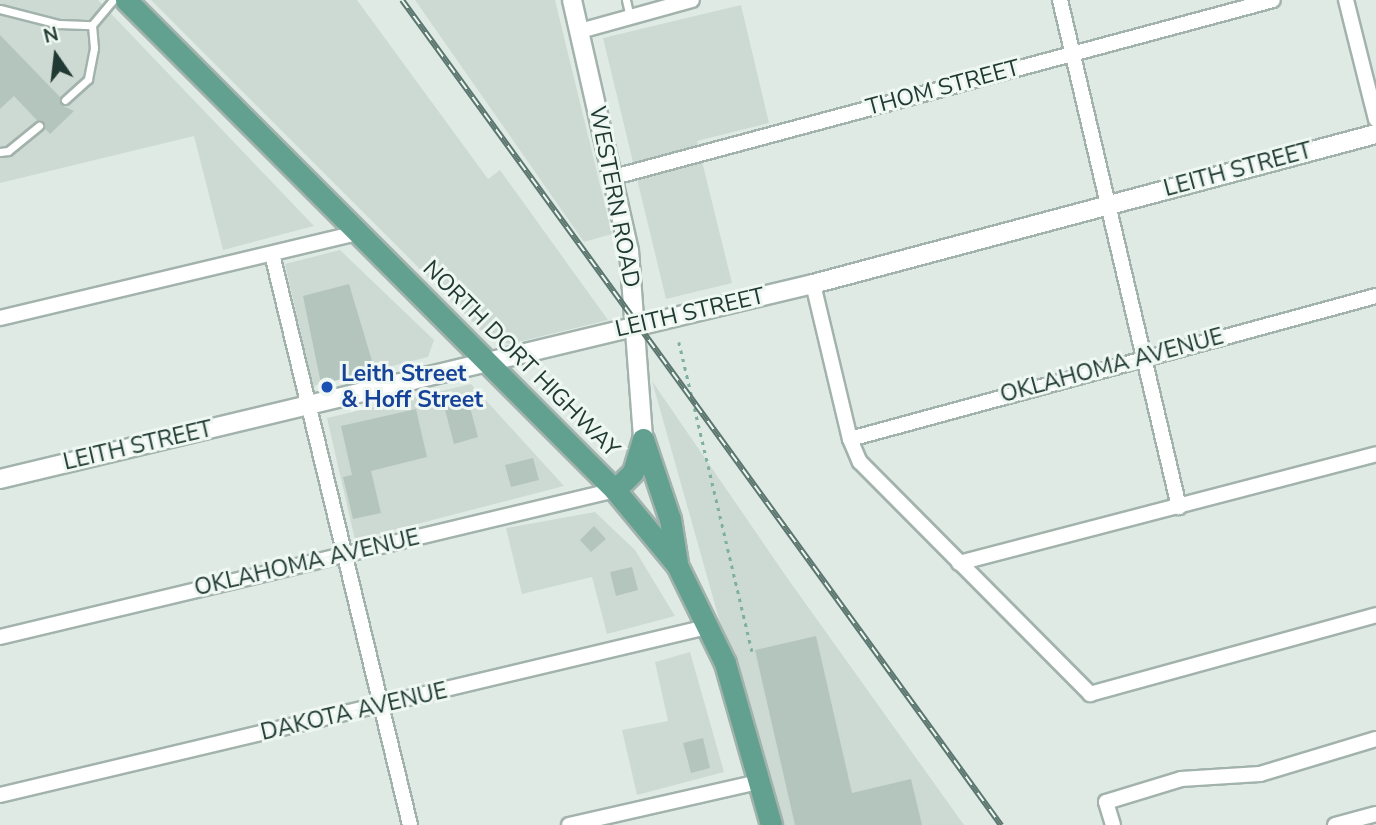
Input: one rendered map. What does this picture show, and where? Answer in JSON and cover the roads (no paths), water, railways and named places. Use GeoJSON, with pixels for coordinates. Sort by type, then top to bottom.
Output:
{"type":"FeatureCollection","features":[{"type":"Feature","properties":{"kind":"main road","name":"NORTH DORT HIGHWAY"},"geometry":{"type":"LineString","coordinates":[[126,0],[615,490],[677,565],[725,663],[771,825]]}},
{"type":"Feature","properties":{"kind":"main road"},"geometry":{"type":"LineString","coordinates":[[615,490],[633,472],[643,439]]}},
{"type":"Feature","properties":{"kind":"main road"},"geometry":{"type":"LineString","coordinates":[[643,439],[670,519],[677,565]]}},
{"type":"Feature","properties":{"kind":"street","name":"WESTERN ROAD"},"geometry":{"type":"LineString","coordinates":[[572,0],[614,177],[637,326],[643,439]]}},
{"type":"Feature","properties":{"kind":"street"},"geometry":{"type":"LineString","coordinates":[[580,32],[692,0]]}},
{"type":"Feature","properties":{"kind":"street"},"geometry":{"type":"LineString","coordinates":[[1060,0],[1179,507]]}},
{"type":"Feature","properties":{"kind":"street","name":"THOM STREET"},"geometry":{"type":"LineString","coordinates":[[614,177],[1273,0]]}},
{"type":"Feature","properties":{"kind":"street"},"geometry":{"type":"LineString","coordinates":[[1346,0],[1376,119]]}},
{"type":"Feature","properties":{"kind":"street","name":"LEITH STREET"},"geometry":{"type":"LineString","coordinates":[[0,479],[813,284],[1376,134]]}},
{"type":"Feature","properties":{"kind":"street"},"geometry":{"type":"LineString","coordinates":[[0,318],[358,233]]}},
{"type":"Feature","properties":{"kind":"street"},"geometry":{"type":"LineString","coordinates":[[272,254],[410,825]]}},
{"type":"Feature","properties":{"kind":"street"},"geometry":{"type":"LineString","coordinates":[[813,284],[850,439],[860,462],[1090,694],[1376,615]]}},
{"type":"Feature","properties":{"kind":"street","name":"OKLAHOMA AVENUE"},"geometry":{"type":"LineString","coordinates":[[850,439],[1376,296]]}},
{"type":"Feature","properties":{"kind":"street"},"geometry":{"type":"LineString","coordinates":[[959,564],[1376,454]]}},
{"type":"Feature","properties":{"kind":"street","name":"OKLAHOMA AVENUE"},"geometry":{"type":"LineString","coordinates":[[0,637],[615,490]]}},
{"type":"Feature","properties":{"kind":"street","name":"DAKOTA AVENUE"},"geometry":{"type":"LineString","coordinates":[[0,795],[708,626]]}},
{"type":"Feature","properties":{"kind":"street"},"geometry":{"type":"LineString","coordinates":[[1113,825],[1106,802],[1181,779],[1260,774],[1376,739]]}},
{"type":"Feature","properties":{"kind":"street"},"geometry":{"type":"LineString","coordinates":[[569,825],[759,782]]}},
{"type":"Feature","properties":{"kind":"street"},"geometry":{"type":"LineString","coordinates":[[1335,825],[1376,814]]}},
{"type":"Feature","properties":{"kind":"lane"},"geometry":{"type":"LineString","coordinates":[[65,100],[88,79],[94,48],[92,25],[113,0]]}},
{"type":"Feature","properties":{"kind":"lane"},"geometry":{"type":"LineString","coordinates":[[626,0],[630,17]]}},
{"type":"Feature","properties":{"kind":"lane"},"geometry":{"type":"LineString","coordinates":[[0,9],[59,24],[92,25]]}},
{"type":"Feature","properties":{"kind":"lane"},"geometry":{"type":"LineString","coordinates":[[0,152],[8,151],[39,125]]}},
{"type":"Feature","properties":{"kind":"railway"},"geometry":{"type":"LineString","coordinates":[[402,0],[1001,825]]}},
{"type":"Feature","properties":{"kind":"place","name":"Leith Street & Hoff Street"},"geometry":{"type":"Point","coordinates":[327,387]}}]}
